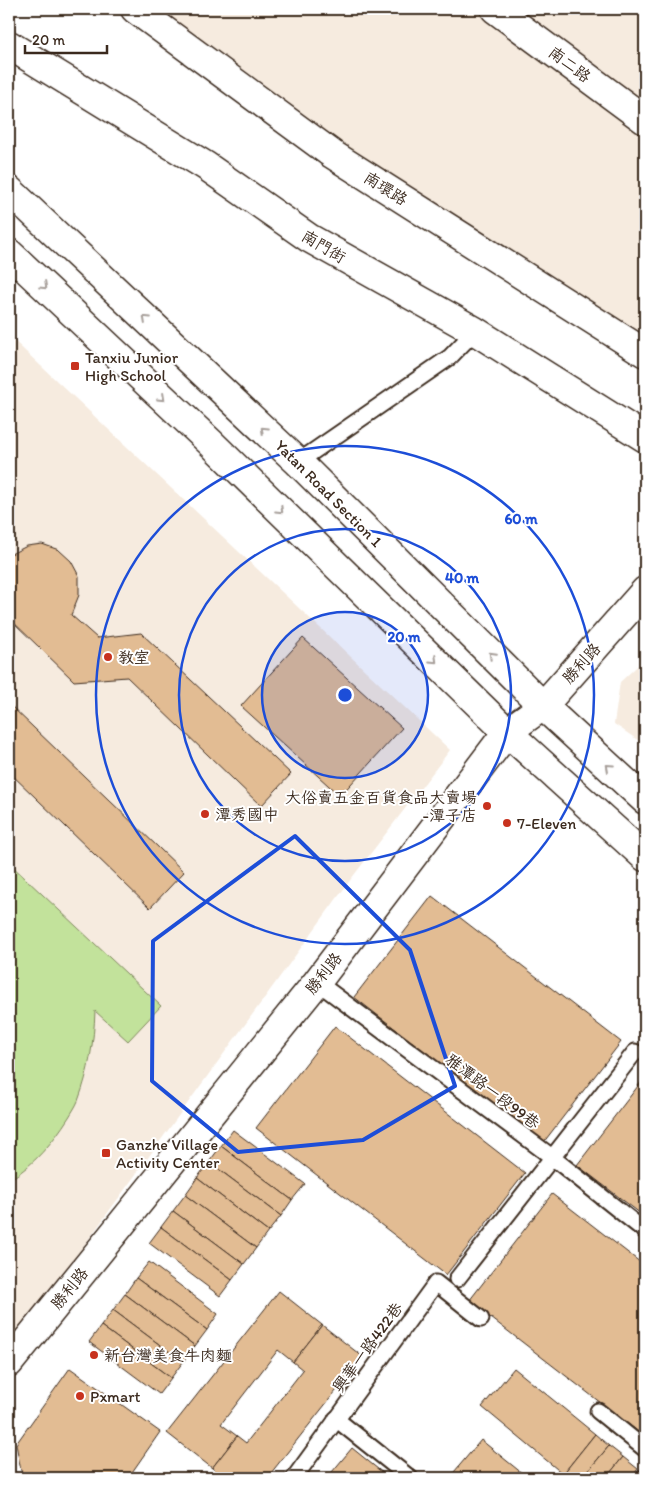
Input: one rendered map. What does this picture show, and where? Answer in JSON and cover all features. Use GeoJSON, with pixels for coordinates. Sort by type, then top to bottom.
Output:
{"type":"FeatureCollection","features":[{"type":"Feature","properties":{"kind":"street","name":"南環路"},"geometry":{"type":"LineString","coordinates":[[135,9],[332,154],[645,353]]}},
{"type":"Feature","properties":{"kind":"street","name":"南二路"},"geometry":{"type":"LineString","coordinates":[[495,9],[645,120]]}},
{"type":"Feature","properties":{"kind":"street","name":"南門街"},"geometry":{"type":"LineString","coordinates":[[9,45],[206,166],[309,238],[475,331],[645,438]]}},
{"type":"Feature","properties":{"kind":"street","name":"Yatan Road Section 1"},"geometry":{"type":"LineString","coordinates":[[9,190],[298,462],[543,706],[645,800]]}},
{"type":"Feature","properties":{"kind":"street"},"geometry":{"type":"LineString","coordinates":[[9,253],[204,437],[507,732],[645,857]]}},
{"type":"Feature","properties":{"kind":"street","name":"勝利路"},"geometry":{"type":"LineString","coordinates":[[9,1363],[317,982],[507,732],[543,706],[645,591]]}},
{"type":"Feature","properties":{"kind":"lane"},"geometry":{"type":"LineString","coordinates":[[298,462],[450,357],[475,331]]}},
{"type":"Feature","properties":{"kind":"lane","name":"雅潭路一段99巷"},"geometry":{"type":"LineString","coordinates":[[317,982],[552,1158],[645,1231]]}},
{"type":"Feature","properties":{"kind":"lane"},"geometry":{"type":"LineString","coordinates":[[457,1279],[635,1052]]}},
{"type":"Feature","properties":{"kind":"lane","name":"興華一路422巷"},"geometry":{"type":"LineString","coordinates":[[294,1478],[436,1283],[481,1319]]}},
{"type":"Feature","properties":{"kind":"lane"},"geometry":{"type":"LineString","coordinates":[[598,1411],[645,1449]]}},
{"type":"Feature","properties":{"kind":"lane"},"geometry":{"type":"LineString","coordinates":[[336,1419],[410,1478]]}},
{"type":"Feature","properties":{"kind":"highlighted area"},"geometry":{"type":"Polygon","coordinates":[[[295,836],[410,950],[455,1086],[363,1140],[238,1152],[152,1081],[153,941],[295,836]]]}},
{"type":"Feature","properties":{"kind":"shaded area"},"geometry":{"type":"Polygon","coordinates":[[[136,9],[645,9],[645,349],[136,9]]]}},
{"type":"Feature","properties":{"kind":"shaded area","name":"潭秀國中"},"geometry":{"type":"Polygon","coordinates":[[[9,336],[450,750],[351,879],[13,1343],[9,1340],[9,336]]]}},
{"type":"Feature","properties":{"kind":"shaded area"},"geometry":{"type":"Polygon","coordinates":[[[645,659],[645,745],[614,724],[620,682],[645,659]]]}},
{"type":"Feature","properties":{"kind":"green space"},"geometry":{"type":"Polygon","coordinates":[[[9,863],[161,1006],[128,1041],[95,1011],[90,1056],[82,1090],[76,1105],[50,1144],[27,1167],[9,1180],[9,863]]]}},
{"type":"Feature","properties":{"kind":"building","name":"教室"},"geometry":{"type":"Polygon","coordinates":[[[42,544],[59,550],[71,561],[79,576],[79,595],[71,615],[97,638],[141,633],[291,774],[261,806],[127,677],[74,681],[9,618],[9,555],[27,546],[42,544]]]}},
{"type":"Feature","properties":{"kind":"building"},"geometry":{"type":"Polygon","coordinates":[[[303,638],[402,728],[340,796],[241,706],[303,638]]]}},
{"type":"Feature","properties":{"kind":"building"},"geometry":{"type":"Polygon","coordinates":[[[9,704],[184,872],[150,908],[9,772],[9,704]]]}},
{"type":"Feature","properties":{"kind":"building"},"geometry":{"type":"Polygon","coordinates":[[[432,896],[621,1042],[543,1143],[354,997],[432,896]]]}},
{"type":"Feature","properties":{"kind":"building"},"geometry":{"type":"Polygon","coordinates":[[[335,1026],[525,1173],[446,1275],[256,1128],[335,1026]]]}},
{"type":"Feature","properties":{"kind":"building"},"geometry":{"type":"Polygon","coordinates":[[[645,1077],[645,1217],[577,1165],[645,1077]]]}},
{"type":"Feature","properties":{"kind":"building"},"geometry":{"type":"Polygon","coordinates":[[[233,1130],[305,1184],[292,1200],[221,1146],[233,1130]]]}},
{"type":"Feature","properties":{"kind":"building"},"geometry":{"type":"Polygon","coordinates":[[[221,1146],[292,1200],[281,1216],[209,1162],[221,1146]]]}},
{"type":"Feature","properties":{"kind":"building"},"geometry":{"type":"Polygon","coordinates":[[[209,1162],[281,1216],[268,1232],[197,1178],[209,1162]]]}},
{"type":"Feature","properties":{"kind":"building"},"geometry":{"type":"Polygon","coordinates":[[[197,1178],[268,1232],[256,1248],[185,1195],[197,1178]]]}},
{"type":"Feature","properties":{"kind":"building"},"geometry":{"type":"Polygon","coordinates":[[[552,1194],[645,1266],[645,1437],[469,1301],[552,1194]]]}},
{"type":"Feature","properties":{"kind":"building"},"geometry":{"type":"Polygon","coordinates":[[[185,1195],[256,1248],[244,1264],[173,1211],[185,1195]]]}},
{"type":"Feature","properties":{"kind":"building"},"geometry":{"type":"Polygon","coordinates":[[[173,1211],[244,1264],[232,1280],[161,1227],[173,1211]]]}},
{"type":"Feature","properties":{"kind":"building"},"geometry":{"type":"Polygon","coordinates":[[[161,1227],[232,1280],[220,1296],[149,1243],[161,1227]]]}},
{"type":"Feature","properties":{"kind":"building"},"geometry":{"type":"Polygon","coordinates":[[[149,1262],[218,1314],[207,1330],[136,1278],[149,1262]]]}},
{"type":"Feature","properties":{"kind":"building"},"geometry":{"type":"Polygon","coordinates":[[[136,1278],[207,1330],[195,1346],[125,1294],[136,1278]]]}},
{"type":"Feature","properties":{"kind":"building"},"geometry":{"type":"Polygon","coordinates":[[[279,1291],[322,1325],[293,1362],[278,1350],[221,1424],[237,1436],[212,1468],[167,1433],[279,1291]]]}},
{"type":"Feature","properties":{"kind":"building"},"geometry":{"type":"Polygon","coordinates":[[[125,1294],[195,1346],[183,1362],[113,1310],[125,1294]]]}},
{"type":"Feature","properties":{"kind":"building"},"geometry":{"type":"Polygon","coordinates":[[[113,1310],[183,1362],[171,1378],[101,1326],[113,1310]]]}},
{"type":"Feature","properties":{"kind":"building"},"geometry":{"type":"Polygon","coordinates":[[[322,1325],[363,1357],[267,1478],[225,1478],[212,1468],[237,1436],[246,1443],[303,1370],[293,1362],[322,1325]]]}},
{"type":"Feature","properties":{"kind":"building"},"geometry":{"type":"Polygon","coordinates":[[[101,1326],[171,1378],[159,1394],[89,1342],[101,1326]]]}},
{"type":"Feature","properties":{"kind":"building","name":"Pxmart"},"geometry":{"type":"Polygon","coordinates":[[[70,1368],[160,1432],[128,1478],[31,1478],[21,1471],[16,1444],[70,1368]]]}},
{"type":"Feature","properties":{"kind":"building"},"geometry":{"type":"Polygon","coordinates":[[[514,1368],[595,1434],[563,1474],[482,1407],[514,1368]]]}},
{"type":"Feature","properties":{"kind":"building"},"geometry":{"type":"Polygon","coordinates":[[[595,1434],[609,1446],[582,1478],[569,1478],[563,1474],[595,1434]]]}},
{"type":"Feature","properties":{"kind":"building"},"geometry":{"type":"Polygon","coordinates":[[[481,1440],[528,1478],[449,1478],[481,1440]]]}},
{"type":"Feature","properties":{"kind":"building"},"geometry":{"type":"Polygon","coordinates":[[[609,1446],[623,1457],[606,1478],[582,1478],[609,1446]]]}},
{"type":"Feature","properties":{"kind":"building"},"geometry":{"type":"Polygon","coordinates":[[[352,1448],[389,1478],[327,1478],[352,1448]]]}},
{"type":"Feature","properties":{"kind":"building"},"geometry":{"type":"Polygon","coordinates":[[[623,1457],[638,1469],[631,1478],[606,1478],[623,1457]]]}},
{"type":"Feature","properties":{"kind":"place","name":"Tanxiu Junior High School"},"geometry":{"type":"Point","coordinates":[75,366]}},
{"type":"Feature","properties":{"kind":"place","name":"教室"},"geometry":{"type":"Point","coordinates":[108,657]}},
{"type":"Feature","properties":{"kind":"place","name":"大俗賣五金百貨食品大賣場 -潭子店"},"geometry":{"type":"Point","coordinates":[487,806]}},
{"type":"Feature","properties":{"kind":"place","name":"潭秀國中"},"geometry":{"type":"Point","coordinates":[205,814]}},
{"type":"Feature","properties":{"kind":"place","name":"7-Eleven"},"geometry":{"type":"Point","coordinates":[507,823]}},
{"type":"Feature","properties":{"kind":"place","name":"Ganzhe Village Activity Center"},"geometry":{"type":"Point","coordinates":[106,1153]}},
{"type":"Feature","properties":{"kind":"place","name":"新台灣美食牛肉麵"},"geometry":{"type":"Point","coordinates":[94,1355]}},
{"type":"Feature","properties":{"kind":"place","name":"Pxmart"},"geometry":{"type":"Point","coordinates":[80,1396]}}]}
